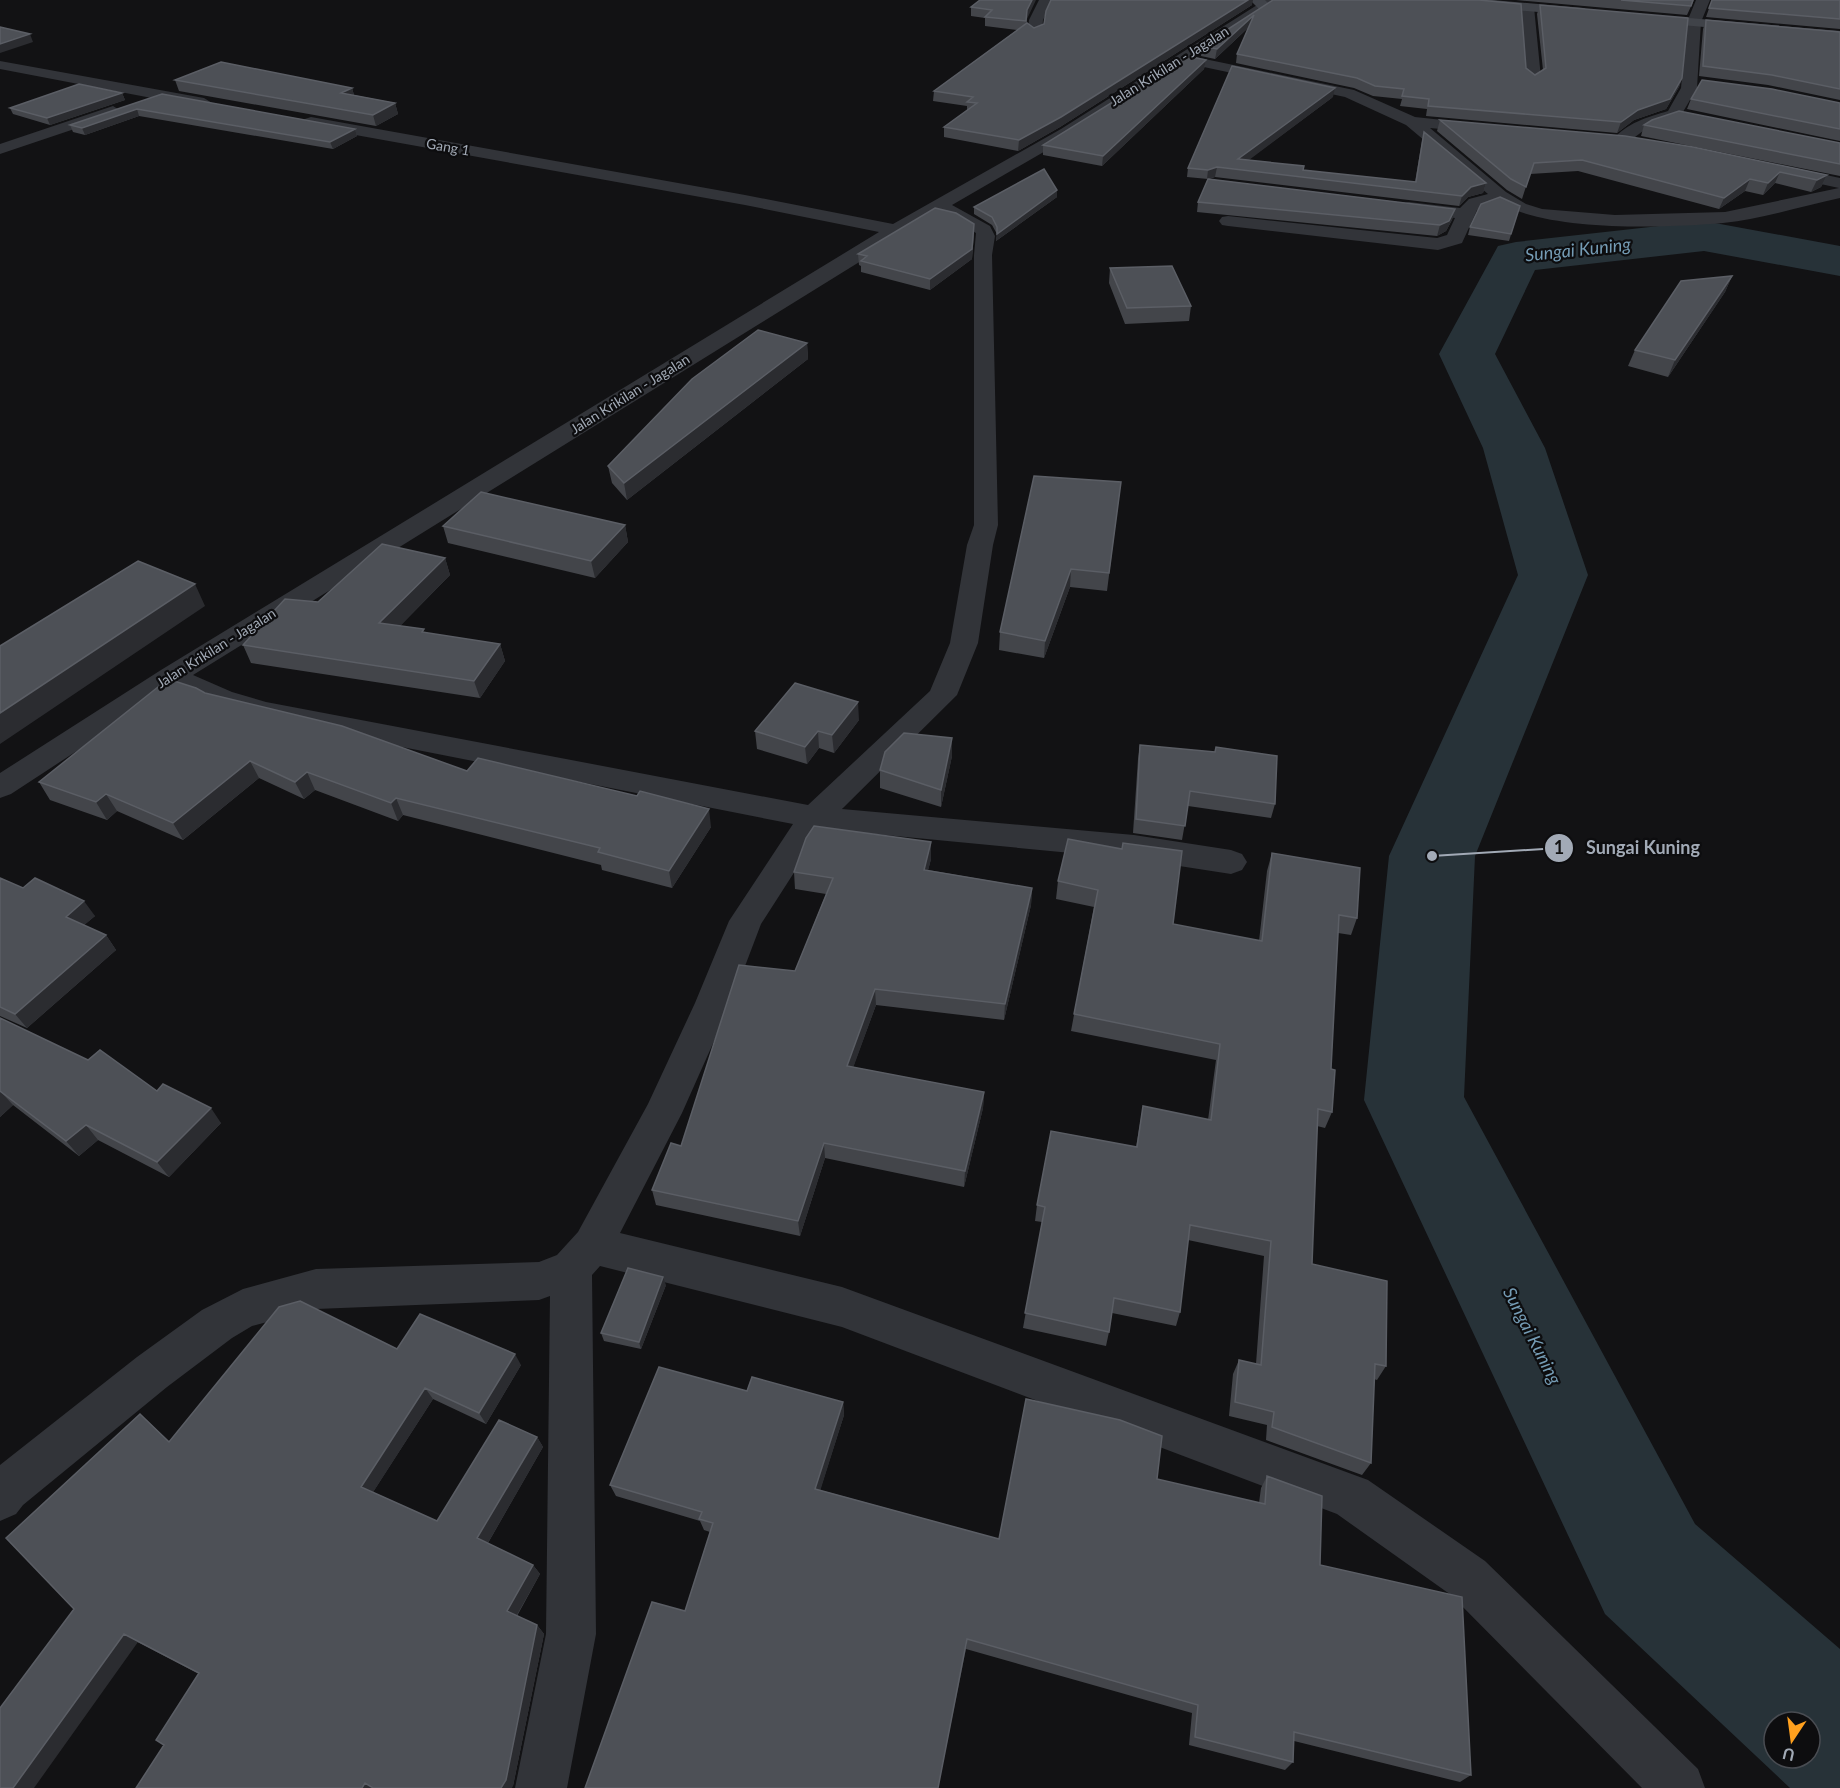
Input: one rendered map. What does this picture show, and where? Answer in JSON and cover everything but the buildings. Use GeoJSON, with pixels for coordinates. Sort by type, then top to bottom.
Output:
{"type":"FeatureCollection","features":[{"type":"Feature","properties":{"kind":"main road"},"geometry":{"type":"LineString","coordinates":[[1446,0],[1594,13]]}},
{"type":"Feature","properties":{"kind":"main road"},"geometry":{"type":"LineString","coordinates":[[1627,16],[1840,35]]}},
{"type":"Feature","properties":{"kind":"street"},"geometry":{"type":"LineString","coordinates":[[1035,31],[1036,20],[1046,0]]}},
{"type":"Feature","properties":{"kind":"street"},"geometry":{"type":"LineString","coordinates":[[1674,114],[1687,94],[1694,22],[1703,0]]}},
{"type":"Feature","properties":{"kind":"street","name":"Jalan Krikilan - Jagalan"},"geometry":{"type":"LineString","coordinates":[[0,787],[171,676],[896,230],[1067,132],[1265,2]]}},
{"type":"Feature","properties":{"kind":"street"},"geometry":{"type":"LineString","coordinates":[[1527,7],[1533,78]]}},
{"type":"Feature","properties":{"kind":"street"},"geometry":{"type":"LineString","coordinates":[[1180,58],[1349,93],[1372,102],[1412,122],[1500,196],[1520,208],[1541,214],[1573,218],[1649,220],[1725,216],[1840,193]]}},
{"type":"Feature","properties":{"kind":"street"},"geometry":{"type":"LineString","coordinates":[[0,66],[219,106]]}},
{"type":"Feature","properties":{"kind":"street"},"geometry":{"type":"LineString","coordinates":[[1689,81],[1707,84]]}},
{"type":"Feature","properties":{"kind":"street"},"geometry":{"type":"LineString","coordinates":[[0,149],[160,95]]}},
{"type":"Feature","properties":{"kind":"street"},"geometry":{"type":"LineString","coordinates":[[1621,140],[1641,125],[1674,114],[1695,118]]}},
{"type":"Feature","properties":{"kind":"street","name":"Gang 1"},"geometry":{"type":"LineString","coordinates":[[289,118],[745,200],[896,230]]}},
{"type":"Feature","properties":{"kind":"street"},"geometry":{"type":"LineString","coordinates":[[1412,122],[1501,130]]}},
{"type":"Feature","properties":{"kind":"street"},"geometry":{"type":"LineString","coordinates":[[1599,138],[1644,144]]}},
{"type":"Feature","properties":{"kind":"street"},"geometry":{"type":"LineString","coordinates":[[1761,166],[1840,183]]}},
{"type":"Feature","properties":{"kind":"street"},"geometry":{"type":"LineString","coordinates":[[1228,221],[1438,244],[1455,238],[1468,207],[1500,196]]}},
{"type":"Feature","properties":{"kind":"street"},"geometry":{"type":"LineString","coordinates":[[541,1788],[571,1634],[581,1257],[663,1113],[713,1003],[746,921],[814,817],[943,695],[964,643],[980,546],[986,525],[983,255],[986,237],[984,230],[941,206]]}},
{"type":"Feature","properties":{"kind":"street"},"geometry":{"type":"LineString","coordinates":[[1398,206],[1466,214]]}},
{"type":"Feature","properties":{"kind":"street"},"geometry":{"type":"LineString","coordinates":[[171,676],[222,699],[265,711],[441,743],[814,817],[1134,847],[1231,862]]}},
{"type":"Feature","properties":{"kind":"street"},"geometry":{"type":"LineString","coordinates":[[0,1498],[7,1489],[152,1372],[218,1324],[243,1309],[316,1289],[540,1281],[581,1257],[842,1306],[1352,1496],[1468,1578],[1679,1788]]}},
{"type":"Feature","properties":{"kind":"waterway","name":"Sungai Kuning"},"geometry":{"type":"LineString","coordinates":[[1840,261],[1704,236],[1516,257],[1467,354],[1514,448],[1553,575],[1432,856],[1414,1100],[1650,1569],[1840,1740]]}},
{"type":"Feature","properties":{"kind":"place","name":"Sungai Kuning"},"geometry":{"type":"Point","coordinates":[1432,856]}}]}
